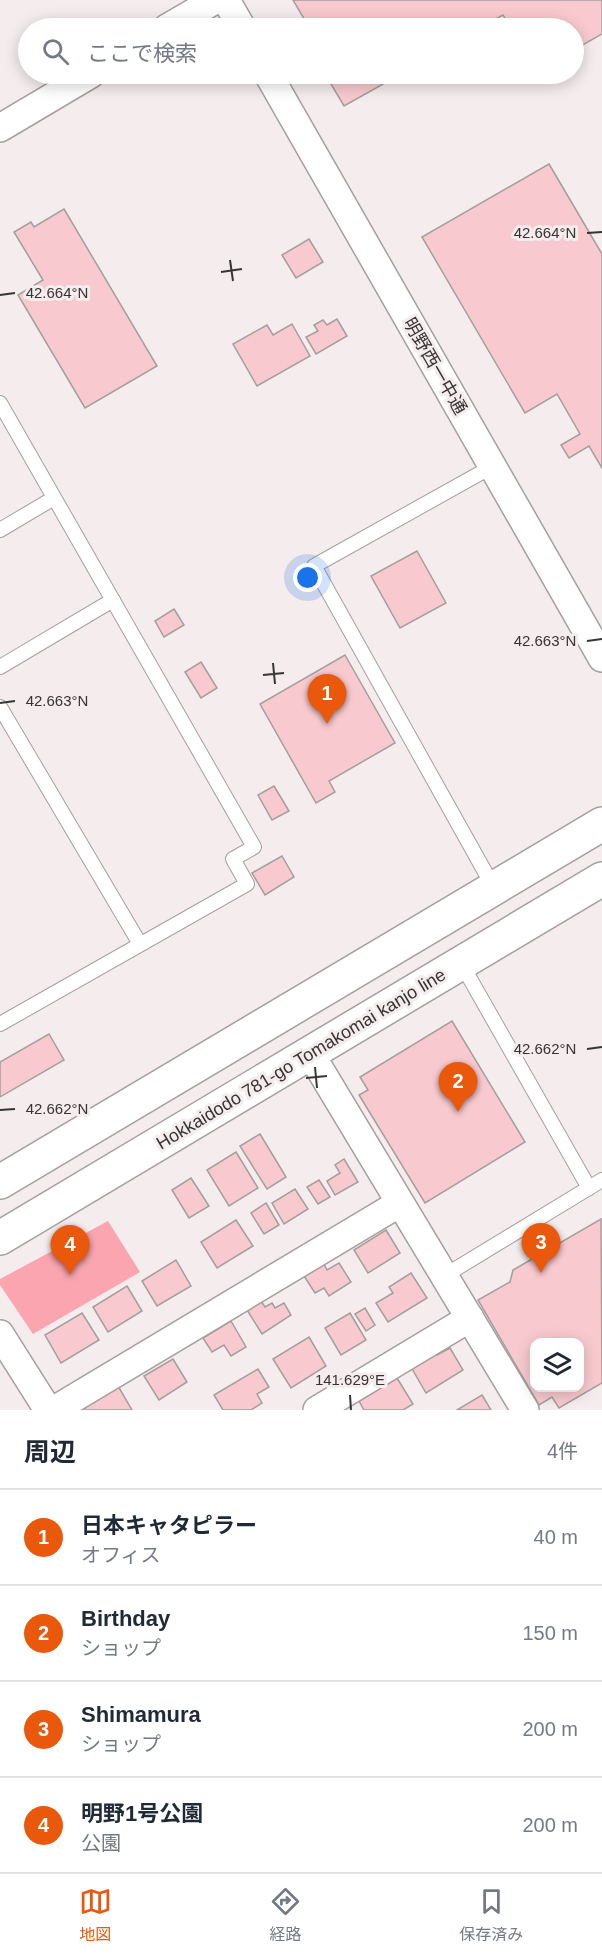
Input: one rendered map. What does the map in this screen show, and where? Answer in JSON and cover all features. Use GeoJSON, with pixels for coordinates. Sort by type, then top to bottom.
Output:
{"type":"FeatureCollection","features":[{"type":"Feature","properties":{"kind":"main road"},"geometry":{"type":"LineString","coordinates":[[0,1182],[602,824]]}},
{"type":"Feature","properties":{"kind":"main road","name":"Hokkaidodo 781-go Tomakomai kanjo line"},"geometry":{"type":"LineString","coordinates":[[0,1238],[602,879]]}},
{"type":"Feature","properties":{"kind":"street"},"geometry":{"type":"LineString","coordinates":[[184,18],[215,0]]}},
{"type":"Feature","properties":{"kind":"street"},"geometry":{"type":"LineString","coordinates":[[226,0],[236,18]]}},
{"type":"Feature","properties":{"kind":"street"},"geometry":{"type":"LineString","coordinates":[[0,128],[74,84]]}},
{"type":"Feature","properties":{"kind":"street","name":"明野西一中通"},"geometry":{"type":"LineString","coordinates":[[274,84],[602,658]]}},
{"type":"Feature","properties":{"kind":"street"},"geometry":{"type":"LineString","coordinates":[[310,1053],[525,1410]]}},
{"type":"Feature","properties":{"kind":"street"},"geometry":{"type":"LineString","coordinates":[[54,1410],[400,1203]]}},
{"type":"Feature","properties":{"kind":"street"},"geometry":{"type":"LineString","coordinates":[[317,1410],[470,1318]]}},
{"type":"Feature","properties":{"kind":"street"},"geometry":{"type":"LineString","coordinates":[[0,1334],[48,1410]]}},
{"type":"Feature","properties":{"kind":"lane"},"geometry":{"type":"LineString","coordinates":[[0,403],[254,847],[232,859],[247,884],[0,1024]]}},
{"type":"Feature","properties":{"kind":"lane"},"geometry":{"type":"LineString","coordinates":[[493,466],[314,566],[494,888]]}},
{"type":"Feature","properties":{"kind":"lane"},"geometry":{"type":"LineString","coordinates":[[0,530],[54,498]]}},
{"type":"Feature","properties":{"kind":"lane"},"geometry":{"type":"LineString","coordinates":[[0,667],[113,600]]}},
{"type":"Feature","properties":{"kind":"lane"},"geometry":{"type":"LineString","coordinates":[[0,707],[140,944]]}},
{"type":"Feature","properties":{"kind":"lane"},"geometry":{"type":"LineString","coordinates":[[461,963],[589,1188]]}},
{"type":"Feature","properties":{"kind":"lane"},"geometry":{"type":"LineString","coordinates":[[444,1276],[602,1180]]}},
{"type":"Feature","properties":{"kind":"shaded area"},"geometry":{"type":"Polygon","coordinates":[[[108,1221],[140,1272],[33,1334],[0,1285],[0,1279],[108,1221]]]}},
{"type":"Feature","properties":{"kind":"building"},"geometry":{"type":"Polygon","coordinates":[[[293,0],[602,0],[602,34],[584,44],[584,18],[505,18],[503,15],[497,18],[304,18],[293,0]]]}},
{"type":"Feature","properties":{"kind":"building"},"geometry":{"type":"Polygon","coordinates":[[[331,84],[383,84],[344,106],[331,84]]]}},
{"type":"Feature","properties":{"kind":"building"},"geometry":{"type":"Polygon","coordinates":[[[549,164],[602,254],[602,468],[589,446],[569,458],[561,445],[580,434],[557,394],[525,413],[422,237],[549,164]]]}},
{"type":"Feature","properties":{"kind":"building"},"geometry":{"type":"Polygon","coordinates":[[[64,209],[157,366],[85,408],[18,295],[43,280],[14,232],[31,222],[34,227],[64,209]]]}},
{"type":"Feature","properties":{"kind":"building"},"geometry":{"type":"Polygon","coordinates":[[[309,239],[323,262],[296,278],[282,255],[309,239]]]}},
{"type":"Feature","properties":{"kind":"building"},"geometry":{"type":"Polygon","coordinates":[[[337,319],[347,336],[316,354],[306,337],[318,331],[314,325],[323,320],[327,325],[337,319]]]}},
{"type":"Feature","properties":{"kind":"building"},"geometry":{"type":"Polygon","coordinates":[[[292,324],[310,356],[257,386],[233,344],[267,325],[273,335],[292,324]]]}},
{"type":"Feature","properties":{"kind":"building"},"geometry":{"type":"Polygon","coordinates":[[[417,551],[446,603],[400,628],[371,576],[417,551]]]}},
{"type":"Feature","properties":{"kind":"building"},"geometry":{"type":"Polygon","coordinates":[[[174,609],[184,625],[164,637],[155,621],[174,609]]]}},
{"type":"Feature","properties":{"kind":"building"},"geometry":{"type":"Polygon","coordinates":[[[345,655],[395,743],[329,781],[335,792],[316,803],[260,704],[345,655]]]}},
{"type":"Feature","properties":{"kind":"building"},"geometry":{"type":"Polygon","coordinates":[[[201,662],[217,688],[201,698],[185,672],[201,662]]]}},
{"type":"Feature","properties":{"kind":"building"},"geometry":{"type":"Polygon","coordinates":[[[274,786],[289,811],[272,820],[258,795],[274,786]]]}},
{"type":"Feature","properties":{"kind":"building"},"geometry":{"type":"Polygon","coordinates":[[[282,856],[294,877],[265,895],[252,873],[282,856]]]}},
{"type":"Feature","properties":{"kind":"building"},"geometry":{"type":"Polygon","coordinates":[[[452,1021],[525,1142],[425,1203],[359,1095],[368,1090],[360,1077],[452,1021]]]}},
{"type":"Feature","properties":{"kind":"building"},"geometry":{"type":"Polygon","coordinates":[[[49,1034],[64,1060],[0,1097],[0,1062],[49,1034]]]}},
{"type":"Feature","properties":{"kind":"building"},"geometry":{"type":"Polygon","coordinates":[[[260,1134],[286,1177],[267,1189],[240,1146],[260,1134]]]}},
{"type":"Feature","properties":{"kind":"building"},"geometry":{"type":"Polygon","coordinates":[[[236,1152],[258,1188],[229,1206],[207,1170],[236,1152]]]}},
{"type":"Feature","properties":{"kind":"building"},"geometry":{"type":"Polygon","coordinates":[[[344,1159],[358,1182],[335,1195],[327,1181],[340,1173],[335,1165],[344,1159]]]}},
{"type":"Feature","properties":{"kind":"building"},"geometry":{"type":"Polygon","coordinates":[[[191,1178],[209,1206],[189,1218],[172,1190],[191,1178]]]}},
{"type":"Feature","properties":{"kind":"building"},"geometry":{"type":"Polygon","coordinates":[[[319,1180],[330,1197],[318,1204],[307,1187],[319,1180]]]}},
{"type":"Feature","properties":{"kind":"building"},"geometry":{"type":"Polygon","coordinates":[[[295,1189],[308,1209],[284,1224],[272,1203],[295,1189]]]}},
{"type":"Feature","properties":{"kind":"building"},"geometry":{"type":"Polygon","coordinates":[[[266,1203],[279,1225],[264,1234],[251,1213],[266,1203]]]}},
{"type":"Feature","properties":{"kind":"building"},"geometry":{"type":"Polygon","coordinates":[[[601,1219],[602,1383],[559,1408],[552,1397],[539,1405],[531,1392],[584,1392],[584,1338],[530,1338],[530,1390],[478,1300],[510,1282],[513,1270],[601,1219]]]}},
{"type":"Feature","properties":{"kind":"building"},"geometry":{"type":"Polygon","coordinates":[[[236,1220],[253,1246],[217,1268],[201,1242],[236,1220]]]}},
{"type":"Feature","properties":{"kind":"building"},"geometry":{"type":"Polygon","coordinates":[[[386,1230],[400,1253],[368,1273],[354,1250],[386,1230]]]}},
{"type":"Feature","properties":{"kind":"building"},"geometry":{"type":"Polygon","coordinates":[[[176,1260],[191,1286],[157,1306],[142,1281],[176,1260]]]}},
{"type":"Feature","properties":{"kind":"building"},"geometry":{"type":"Polygon","coordinates":[[[339,1263],[351,1282],[329,1296],[324,1288],[315,1293],[304,1276],[324,1264],[327,1270],[339,1263]]]}},
{"type":"Feature","properties":{"kind":"building"},"geometry":{"type":"Polygon","coordinates":[[[411,1273],[427,1298],[388,1322],[376,1303],[393,1293],[389,1287],[411,1273]]]}},
{"type":"Feature","properties":{"kind":"building"},"geometry":{"type":"Polygon","coordinates":[[[127,1286],[142,1311],[108,1332],[93,1307],[127,1286]]]}},
{"type":"Feature","properties":{"kind":"building"},"geometry":{"type":"Polygon","coordinates":[[[261,1301],[265,1307],[272,1303],[275,1308],[284,1303],[291,1315],[262,1334],[247,1310],[261,1301]]]}},
{"type":"Feature","properties":{"kind":"building"},"geometry":{"type":"Polygon","coordinates":[[[365,1308],[375,1325],[366,1331],[355,1314],[365,1308]]]}},
{"type":"Feature","properties":{"kind":"building"},"geometry":{"type":"Polygon","coordinates":[[[82,1313],[99,1340],[61,1363],[45,1335],[82,1313]]]}},
{"type":"Feature","properties":{"kind":"building"},"geometry":{"type":"Polygon","coordinates":[[[350,1313],[366,1340],[341,1355],[325,1328],[350,1313]]]}},
{"type":"Feature","properties":{"kind":"building"},"geometry":{"type":"Polygon","coordinates":[[[231,1321],[246,1347],[231,1356],[224,1345],[212,1352],[203,1338],[231,1321]]]}},
{"type":"Feature","properties":{"kind":"building"},"geometry":{"type":"Polygon","coordinates":[[[309,1337],[326,1366],[291,1388],[273,1359],[309,1337]]]}},
{"type":"Feature","properties":{"kind":"building"},"geometry":{"type":"Polygon","coordinates":[[[450,1348],[463,1370],[426,1393],[411,1367],[435,1353],[437,1355],[450,1348]]]}},
{"type":"Feature","properties":{"kind":"building"},"geometry":{"type":"Polygon","coordinates":[[[173,1359],[187,1382],[159,1400],[144,1376],[173,1359]]]}},
{"type":"Feature","properties":{"kind":"building"},"geometry":{"type":"Polygon","coordinates":[[[258,1369],[269,1387],[257,1394],[262,1403],[251,1410],[223,1410],[214,1395],[258,1369]]]}},
{"type":"Feature","properties":{"kind":"building"},"geometry":{"type":"Polygon","coordinates":[[[397,1378],[413,1404],[403,1410],[364,1410],[359,1401],[397,1378]]]}},
{"type":"Feature","properties":{"kind":"building"},"geometry":{"type":"Polygon","coordinates":[[[118,1386],[132,1410],[84,1410],[83,1407],[118,1386]]]}},
{"type":"Feature","properties":{"kind":"building"},"geometry":{"type":"Polygon","coordinates":[[[482,1395],[491,1410],[457,1410],[482,1395]]]}},
{"type":"Feature","properties":{"kind":"place","name":"日本キャタピラー"},"geometry":{"type":"Point","coordinates":[327,724]}},
{"type":"Feature","properties":{"kind":"place","name":"Birthday"},"geometry":{"type":"Point","coordinates":[458,1112]}},
{"type":"Feature","properties":{"kind":"place","name":"Shimamura"},"geometry":{"type":"Point","coordinates":[541,1273]}},
{"type":"Feature","properties":{"kind":"place","name":"明野1号公園"},"geometry":{"type":"Point","coordinates":[70,1275]}}]}
